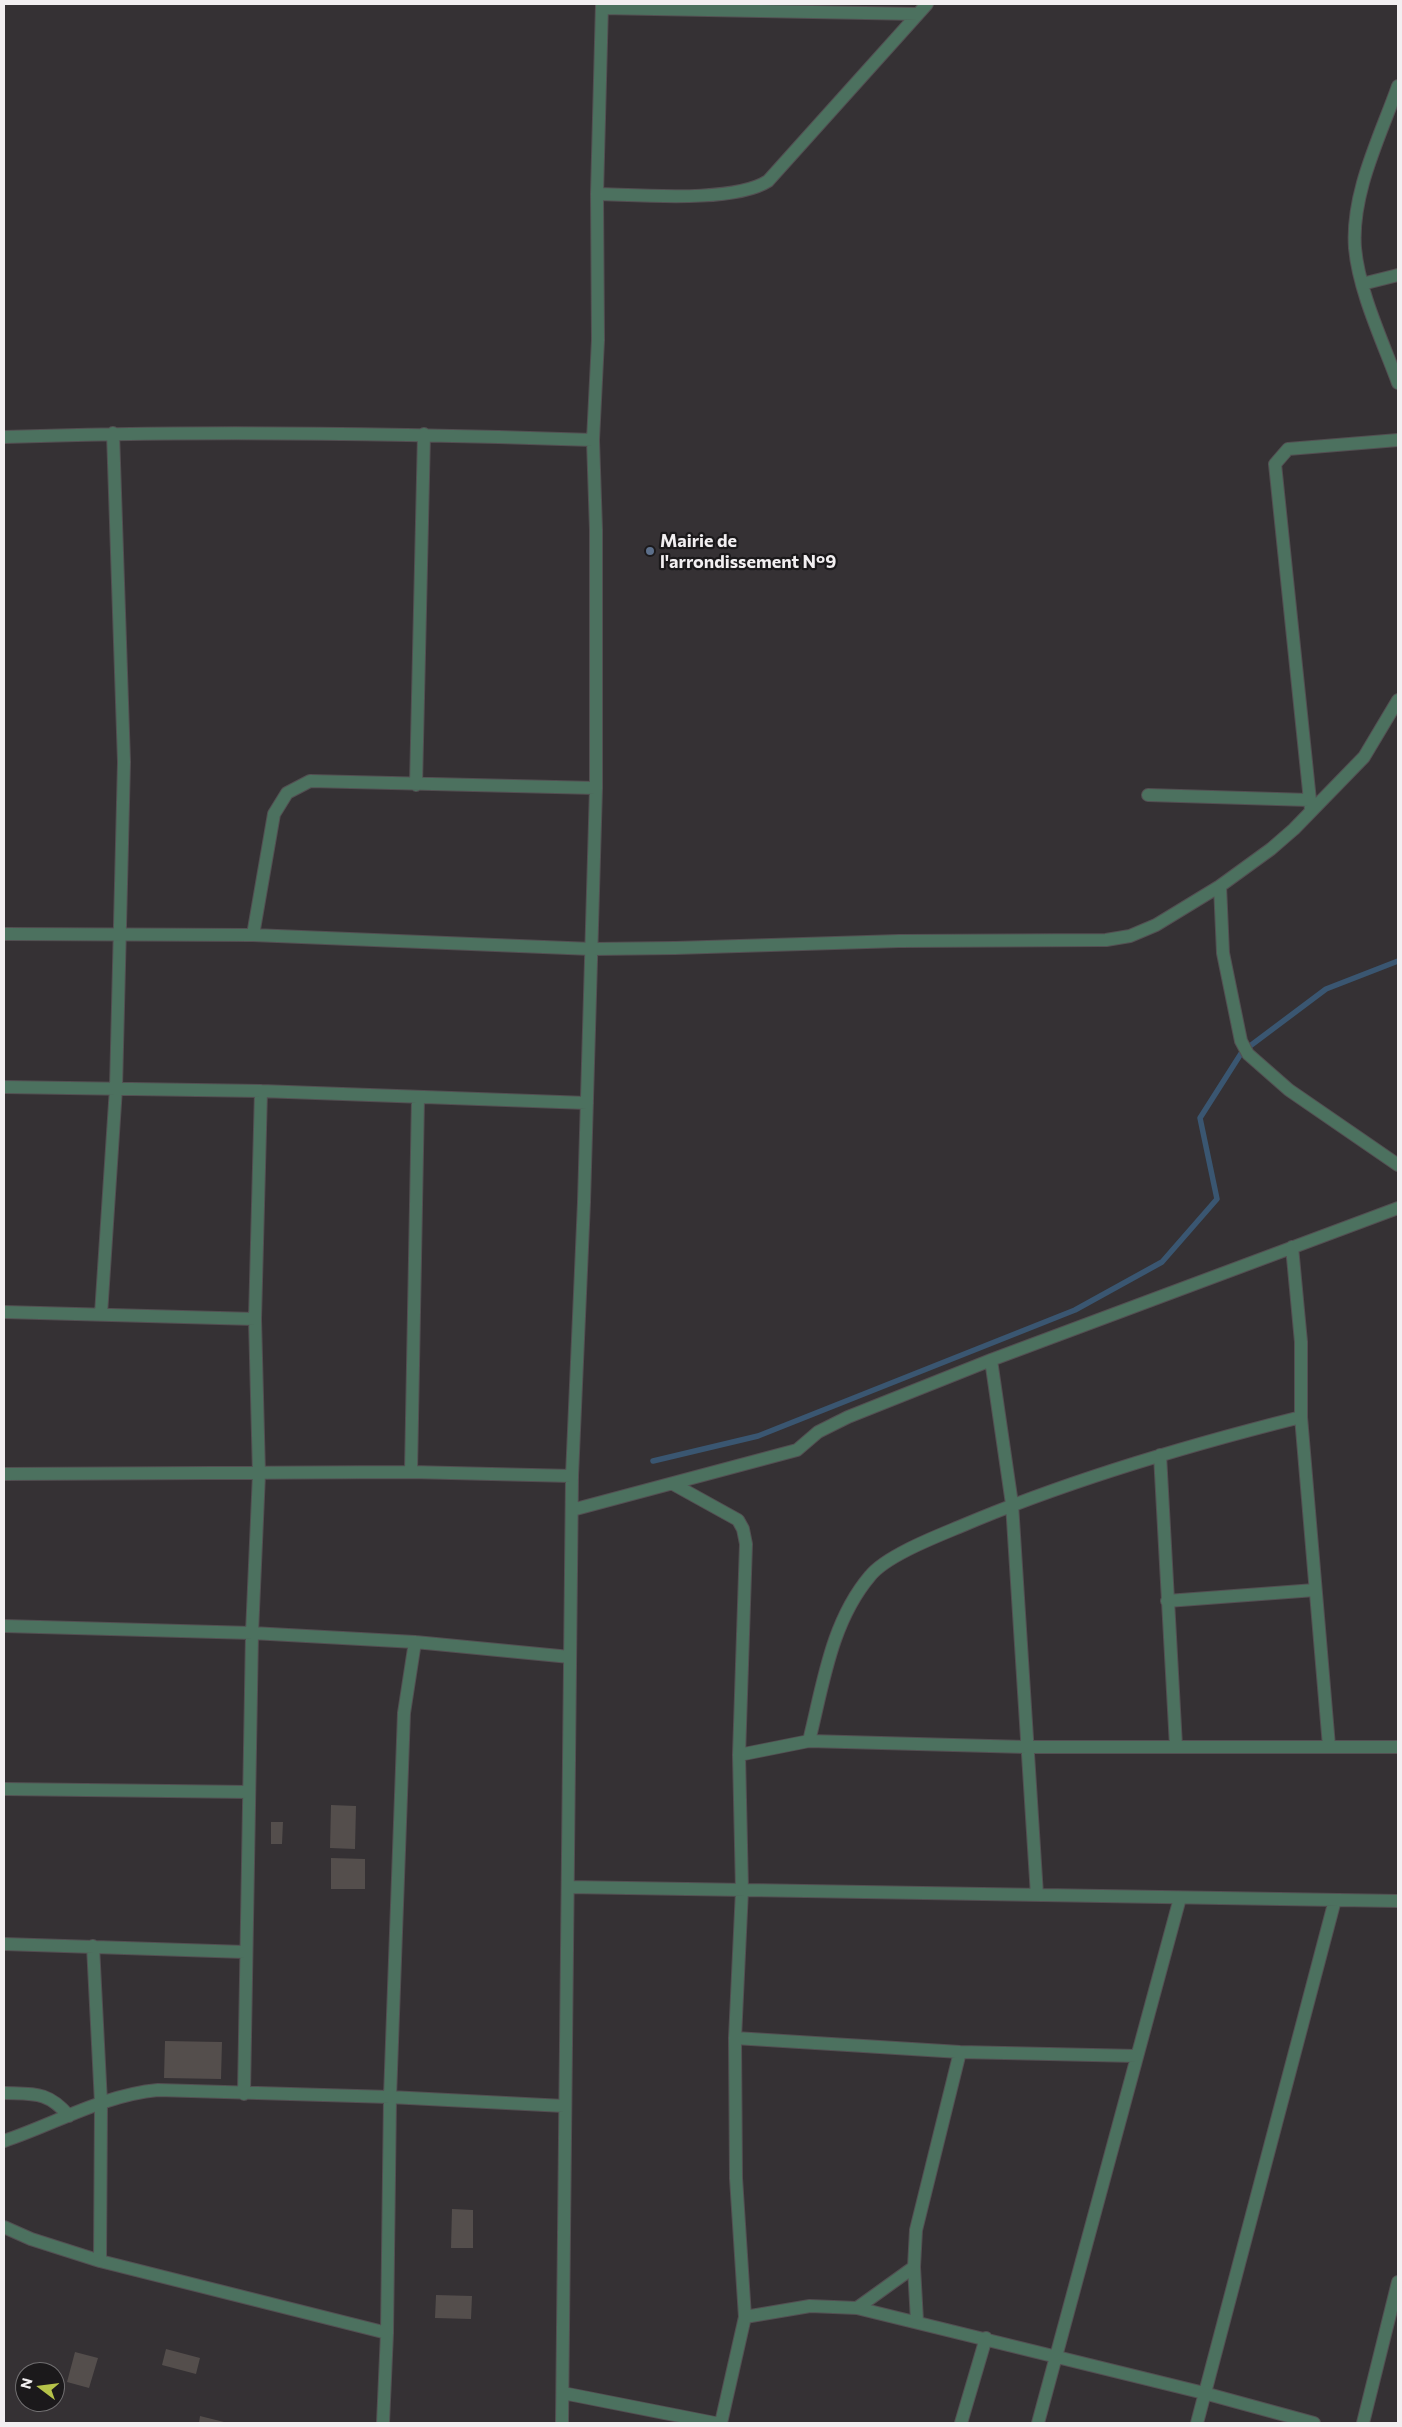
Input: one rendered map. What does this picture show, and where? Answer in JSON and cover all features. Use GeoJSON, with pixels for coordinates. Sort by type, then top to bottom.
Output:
{"type":"FeatureCollection","features":[{"type":"Feature","properties":{"kind":"street"},"geometry":{"type":"LineString","coordinates":[[597,194],[710,195],[746,191],[761,186],[768,181],[927,4]]}},
{"type":"Feature","properties":{"kind":"street"},"geometry":{"type":"LineString","coordinates":[[562,2423],[564,2393],[564,2106],[572,1476],[587,1103],[596,788],[596,530],[593,440],[598,340],[597,194],[602,6],[918,14]]}},
{"type":"Feature","properties":{"kind":"street"},"geometry":{"type":"LineString","coordinates":[[1398,86],[1360,194],[1355,227],[1355,250],[1362,284],[1398,384]]}},
{"type":"Feature","properties":{"kind":"street"},"geometry":{"type":"LineString","coordinates":[[1362,284],[1398,275]]}},
{"type":"Feature","properties":{"kind":"street"},"geometry":{"type":"LineString","coordinates":[[4,437],[113,433],[424,434],[593,440]]}},
{"type":"Feature","properties":{"kind":"street"},"geometry":{"type":"LineString","coordinates":[[100,1314],[116,1088],[124,762],[113,433]]}},
{"type":"Feature","properties":{"kind":"street"},"geometry":{"type":"LineString","coordinates":[[416,785],[424,434]]}},
{"type":"Feature","properties":{"kind":"street"},"geometry":{"type":"LineString","coordinates":[[1310,805],[1275,464],[1288,449],[1398,440]]}},
{"type":"Feature","properties":{"kind":"street"},"geometry":{"type":"LineString","coordinates":[[4,934],[252,935],[592,949],[722,947],[899,940],[1106,940],[1130,936],[1156,925],[1220,886],[1271,849],[1294,829],[1310,805],[1364,757],[1398,700]]}},
{"type":"Feature","properties":{"kind":"street"},"geometry":{"type":"LineString","coordinates":[[252,935],[274,814],[287,794],[310,781],[596,788]]}},
{"type":"Feature","properties":{"kind":"street"},"geometry":{"type":"LineString","coordinates":[[1148,795],[1310,805]]}},
{"type":"Feature","properties":{"kind":"street"},"geometry":{"type":"LineString","coordinates":[[1220,886],[1223,953],[1241,1041],[1248,1054],[1289,1090],[1398,1165]]}},
{"type":"Feature","properties":{"kind":"street"},"geometry":{"type":"LineString","coordinates":[[4,1087],[261,1091],[587,1103]]}},
{"type":"Feature","properties":{"kind":"street"},"geometry":{"type":"LineString","coordinates":[[244,2094],[248,1792],[259,1474],[255,1319],[261,1091]]}},
{"type":"Feature","properties":{"kind":"street"},"geometry":{"type":"LineString","coordinates":[[411,1472],[418,1098]]}},
{"type":"Feature","properties":{"kind":"street"},"geometry":{"type":"LineString","coordinates":[[572,1510],[796,1450],[818,1432],[848,1417],[991,1360],[1398,1208]]}},
{"type":"Feature","properties":{"kind":"street"},"geometry":{"type":"LineString","coordinates":[[1292,1247],[1301,1342],[1301,1417],[1329,1746]]}},
{"type":"Feature","properties":{"kind":"street"},"geometry":{"type":"LineString","coordinates":[[4,1312],[255,1319]]}},
{"type":"Feature","properties":{"kind":"street"},"geometry":{"type":"LineString","coordinates":[[991,1360],[1012,1504],[1026,1747],[1037,1895]]}},
{"type":"Feature","properties":{"kind":"street"},"geometry":{"type":"LineString","coordinates":[[809,1741],[831,1649],[843,1619],[870,1576],[878,1568],[928,1539],[1012,1504],[1160,1455],[1301,1417]]}},
{"type":"Feature","properties":{"kind":"street"},"geometry":{"type":"LineString","coordinates":[[1160,1455],[1176,1746]]}},
{"type":"Feature","properties":{"kind":"street"},"geometry":{"type":"LineString","coordinates":[[4,1474],[411,1472],[572,1476]]}},
{"type":"Feature","properties":{"kind":"street"},"geometry":{"type":"LineString","coordinates":[[673,1484],[731,1515],[743,1528],[746,1544],[739,1755],[742,1890],[735,2038],[736,2178],[745,2317],[722,2423]]}},
{"type":"Feature","properties":{"kind":"street"},"geometry":{"type":"LineString","coordinates":[[1167,1601],[1315,1590]]}},
{"type":"Feature","properties":{"kind":"street"},"geometry":{"type":"LineString","coordinates":[[4,1626],[252,1633],[415,1642],[570,1657]]}},
{"type":"Feature","properties":{"kind":"street"},"geometry":{"type":"LineString","coordinates":[[383,2423],[387,2333],[390,2097],[404,1713],[415,1642]]}},
{"type":"Feature","properties":{"kind":"street"},"geometry":{"type":"LineString","coordinates":[[739,1755],[809,1741],[1026,1747],[1398,1747]]}},
{"type":"Feature","properties":{"kind":"street"},"geometry":{"type":"LineString","coordinates":[[4,1789],[248,1792]]}},
{"type":"Feature","properties":{"kind":"street"},"geometry":{"type":"LineString","coordinates":[[568,1887],[1398,1901]]}},
{"type":"Feature","properties":{"kind":"street"},"geometry":{"type":"LineString","coordinates":[[1038,2423],[1180,1898]]}},
{"type":"Feature","properties":{"kind":"street"},"geometry":{"type":"LineString","coordinates":[[1197,2423],[1335,1900]]}},
{"type":"Feature","properties":{"kind":"street"},"geometry":{"type":"LineString","coordinates":[[4,1944],[245,1952]]}},
{"type":"Feature","properties":{"kind":"street"},"geometry":{"type":"LineString","coordinates":[[93,1946],[101,2103],[100,2261]]}},
{"type":"Feature","properties":{"kind":"street"},"geometry":{"type":"LineString","coordinates":[[735,2038],[960,2052],[1137,2056]]}},
{"type":"Feature","properties":{"kind":"street"},"geometry":{"type":"LineString","coordinates":[[917,2321],[914,2267],[916,2230],[922,2199],[960,2052]]}},
{"type":"Feature","properties":{"kind":"street"},"geometry":{"type":"LineString","coordinates":[[4,2141],[118,2096],[158,2090],[390,2097],[564,2106]]}},
{"type":"Feature","properties":{"kind":"street"},"geometry":{"type":"LineString","coordinates":[[4,2093],[38,2094],[48,2097],[58,2103],[69,2116]]}},
{"type":"Feature","properties":{"kind":"street"},"geometry":{"type":"LineString","coordinates":[[4,2227],[31,2239],[100,2261],[387,2333]]}},
{"type":"Feature","properties":{"kind":"street"},"geometry":{"type":"LineString","coordinates":[[857,2308],[914,2267]]}},
{"type":"Feature","properties":{"kind":"street"},"geometry":{"type":"LineString","coordinates":[[1363,2423],[1398,2282]]}},
{"type":"Feature","properties":{"kind":"street"},"geometry":{"type":"LineString","coordinates":[[745,2317],[810,2306],[857,2308],[986,2338],[1314,2423]]}},
{"type":"Feature","properties":{"kind":"street"},"geometry":{"type":"LineString","coordinates":[[961,2423],[986,2338]]}},
{"type":"Feature","properties":{"kind":"street"},"geometry":{"type":"LineString","coordinates":[[564,2393],[715,2423]]}},
{"type":"Feature","properties":{"kind":"building"},"geometry":{"type":"Polygon","coordinates":[[[331,1805],[356,1806],[355,1849],[330,1848],[331,1805]]]}},
{"type":"Feature","properties":{"kind":"building"},"geometry":{"type":"Polygon","coordinates":[[[271,1822],[283,1822],[282,1844],[271,1844],[271,1822]]]}},
{"type":"Feature","properties":{"kind":"building"},"geometry":{"type":"Polygon","coordinates":[[[331,1858],[365,1859],[365,1889],[331,1889],[331,1858]]]}},
{"type":"Feature","properties":{"kind":"building"},"geometry":{"type":"Polygon","coordinates":[[[165,2041],[222,2042],[221,2079],[164,2078],[165,2041]]]}},
{"type":"Feature","properties":{"kind":"building"},"geometry":{"type":"Polygon","coordinates":[[[452,2209],[473,2210],[473,2248],[451,2248],[452,2209]]]}},
{"type":"Feature","properties":{"kind":"building"},"geometry":{"type":"Polygon","coordinates":[[[436,2295],[472,2296],[471,2319],[435,2318],[436,2295]]]}},
{"type":"Feature","properties":{"kind":"building"},"geometry":{"type":"Polygon","coordinates":[[[166,2349],[200,2358],[196,2374],[162,2365],[166,2349]]]}},
{"type":"Feature","properties":{"kind":"building"},"geometry":{"type":"Polygon","coordinates":[[[75,2352],[98,2358],[89,2388],[67,2382],[75,2352]]]}},
{"type":"Feature","properties":{"kind":"building"},"geometry":{"type":"Polygon","coordinates":[[[200,2416],[224,2422],[224,2423],[199,2423],[200,2416]]]}},
{"type":"Feature","properties":{"kind":"waterway"},"geometry":{"type":"LineString","coordinates":[[653,1461],[758,1436],[1075,1310],[1162,1262],[1217,1199],[1200,1118],[1242,1052],[1326,989],[1398,961]]}},
{"type":"Feature","properties":{"kind":"place","name":"Mairie de l'arrondissement N°9"},"geometry":{"type":"Point","coordinates":[650,551]}}]}
